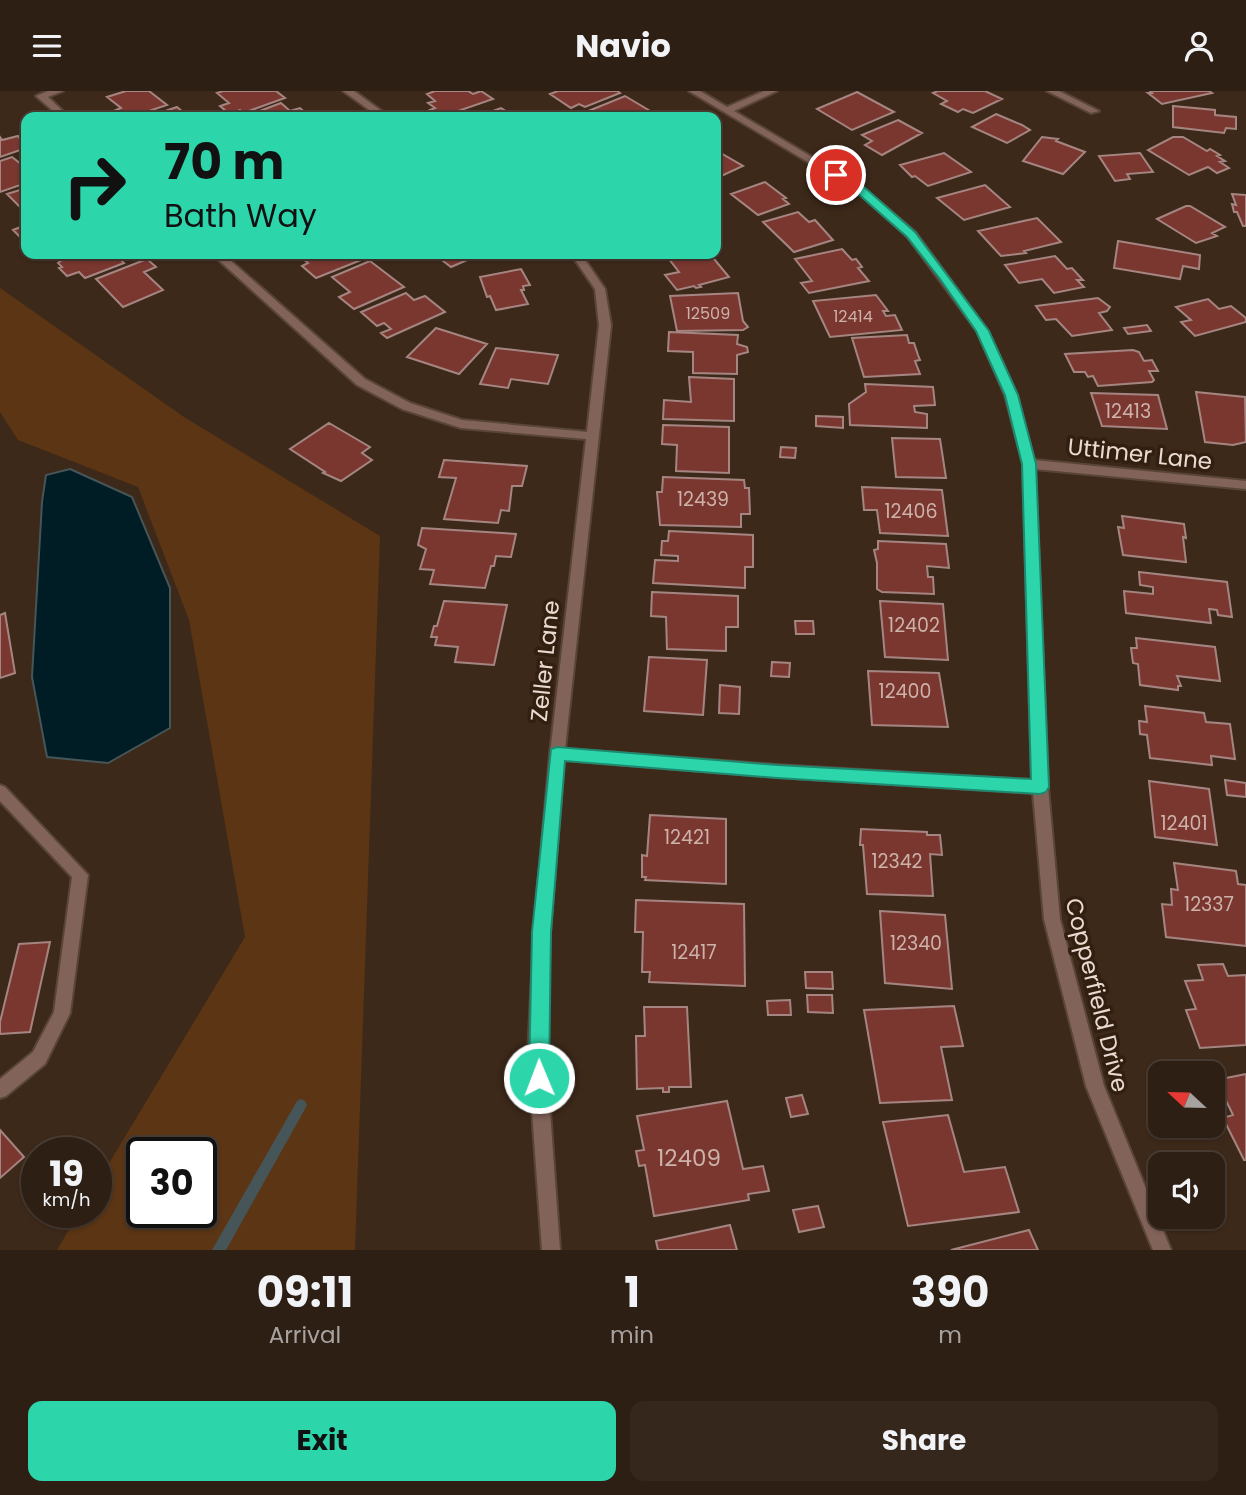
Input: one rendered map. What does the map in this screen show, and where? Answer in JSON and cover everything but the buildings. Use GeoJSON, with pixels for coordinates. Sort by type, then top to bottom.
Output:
{"type":"FeatureCollection","features":[{"type":"Feature","properties":{"kind":"street"},"geometry":{"type":"LineString","coordinates":[[58,91],[41,96],[59,112]]}},
{"type":"Feature","properties":{"kind":"street"},"geometry":{"type":"LineString","coordinates":[[348,91],[378,112]]}},
{"type":"Feature","properties":{"kind":"street","name":"Copperfield Drive"},"geometry":{"type":"LineString","coordinates":[[694,91],[859,188],[911,235],[982,331],[1011,395],[1029,464],[1040,787],[1052,919],[1095,1086],[1162,1250]]}},
{"type":"Feature","properties":{"kind":"street"},"geometry":{"type":"LineString","coordinates":[[727,110],[772,91]]}},
{"type":"Feature","properties":{"kind":"street"},"geometry":{"type":"LineString","coordinates":[[1052,91],[1094,111]]}},
{"type":"Feature","properties":{"kind":"street"},"geometry":{"type":"LineString","coordinates":[[223,259],[361,382],[406,406],[461,424],[593,436]]}},
{"type":"Feature","properties":{"kind":"street","name":"Zeller Lane"},"geometry":{"type":"LineString","coordinates":[[551,1250],[537,1055],[541,932],[557,754],[606,325],[600,289],[579,259]]}},
{"type":"Feature","properties":{"kind":"street","name":"Uttimer Lane"},"geometry":{"type":"LineString","coordinates":[[1029,464],[1246,485]]}},
{"type":"Feature","properties":{"kind":"street"},"geometry":{"type":"LineString","coordinates":[[557,754],[1040,787]]}},
{"type":"Feature","properties":{"kind":"street"},"geometry":{"type":"LineString","coordinates":[[0,791],[80,875],[62,1013],[39,1058],[0,1090]]}},
{"type":"Feature","properties":{"kind":"shaded area"},"geometry":{"type":"Polygon","coordinates":[[[0,288],[184,417],[380,536],[355,1250],[57,1250],[70,1228],[112,1228],[112,1158],[245,937],[189,620],[138,487],[18,440],[0,412],[0,288]]]}},
{"type":"Feature","properties":{"kind":"water"},"geometry":{"type":"Polygon","coordinates":[[[70,469],[132,497],[170,588],[170,728],[108,763],[47,757],[32,677],[42,502],[46,475],[70,469]]]}},
{"type":"Feature","properties":{"kind":"waterway"},"geometry":{"type":"LineString","coordinates":[[219,1250],[301,1105]]}},
{"type":"Feature","properties":{"kind":"route"},"geometry":{"type":"LineString","coordinates":[[539,1078],[537,1055],[541,932],[557,754],[1040,787],[1029,464],[1011,395],[982,331],[944,276],[911,235],[859,188],[836,175]]}}]}
